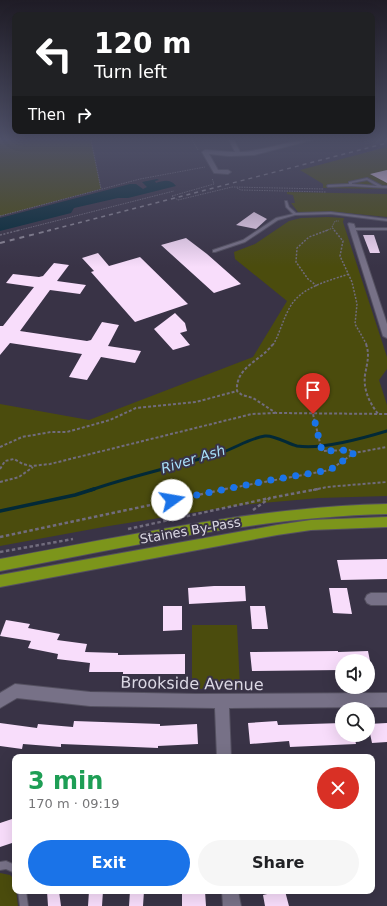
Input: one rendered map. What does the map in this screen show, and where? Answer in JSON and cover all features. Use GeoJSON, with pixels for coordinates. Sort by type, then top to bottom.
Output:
{"type":"FeatureCollection","features":[{"type":"Feature","properties":{"kind":"highway","name":"Staines By-Pass"},"geometry":{"type":"LineString","coordinates":[[0,565],[288,514],[387,509]]}},
{"type":"Feature","properties":{"kind":"highway","name":"Staines By-Pass"},"geometry":{"type":"LineString","coordinates":[[0,581],[270,531],[311,525],[387,522]]}},
{"type":"Feature","properties":{"kind":"street"},"geometry":{"type":"LineString","coordinates":[[352,226],[384,317],[387,336]]}},
{"type":"Feature","properties":{"kind":"street"},"geometry":{"type":"LineString","coordinates":[[371,599],[387,599]]}},
{"type":"Feature","properties":{"kind":"street","name":"Brookside Avenue"},"geometry":{"type":"LineString","coordinates":[[0,702],[16,691],[90,698],[222,701],[387,700]]}},
{"type":"Feature","properties":{"kind":"street"},"geometry":{"type":"LineString","coordinates":[[222,701],[224,754]]}},
{"type":"Feature","properties":{"kind":"street"},"geometry":{"type":"LineString","coordinates":[[230,894],[232,906]]}},
{"type":"Feature","properties":{"kind":"lane"},"geometry":{"type":"LineString","coordinates":[[372,182],[382,187]]}},
{"type":"Feature","properties":{"kind":"lane"},"geometry":{"type":"LineString","coordinates":[[328,186],[350,185],[387,187]]}},
{"type":"Feature","properties":{"kind":"lane"},"geometry":{"type":"LineString","coordinates":[[286,202],[288,207],[295,214]]}},
{"type":"Feature","properties":{"kind":"lane"},"geometry":{"type":"LineString","coordinates":[[214,251],[244,241],[277,219],[295,214],[324,213],[387,220]]}},
{"type":"Feature","properties":{"kind":"lane"},"geometry":{"type":"LineString","coordinates":[[352,226],[387,229]]}},
{"type":"Feature","properties":{"kind":"lane"},"geometry":{"type":"LineString","coordinates":[[0,866],[6,865],[12,868]]}},
{"type":"Feature","properties":{"kind":"lane"},"geometry":{"type":"LineString","coordinates":[[22,894],[24,906]]}},
{"type":"Feature","properties":{"kind":"path"},"geometry":{"type":"LineString","coordinates":[[99,182],[101,190]]}},
{"type":"Feature","properties":{"kind":"path"},"geometry":{"type":"LineString","coordinates":[[0,216],[131,182]]}},
{"type":"Feature","properties":{"kind":"path"},"geometry":{"type":"LineString","coordinates":[[213,182],[214,184],[172,196],[178,200],[225,188],[237,187],[324,189]]}},
{"type":"Feature","properties":{"kind":"path"},"geometry":{"type":"LineString","coordinates":[[237,187],[241,190],[332,192]]}},
{"type":"Feature","properties":{"kind":"path"},"geometry":{"type":"LineString","coordinates":[[0,235],[174,191]]}},
{"type":"Feature","properties":{"kind":"path"},"geometry":{"type":"LineString","coordinates":[[333,228],[335,221],[342,220]]}},
{"type":"Feature","properties":{"kind":"path"},"geometry":{"type":"LineString","coordinates":[[333,228],[343,240],[340,256],[352,282],[357,304],[355,324],[367,345],[369,361],[365,376],[366,392],[372,406],[379,415]]}},
{"type":"Feature","properties":{"kind":"path"},"geometry":{"type":"LineString","coordinates":[[317,286],[308,279],[296,262],[297,248],[308,237],[333,228]]}},
{"type":"Feature","properties":{"kind":"path"},"geometry":{"type":"LineString","coordinates":[[276,413],[253,398],[242,395],[237,391],[236,382],[243,371],[268,351],[277,339],[295,300],[317,286],[349,274]]}},
{"type":"Feature","properties":{"kind":"path"},"geometry":{"type":"LineString","coordinates":[[0,447],[22,437],[67,432],[110,420],[136,408],[196,402],[220,397],[237,391]]}},
{"type":"Feature","properties":{"kind":"path"},"geometry":{"type":"LineString","coordinates":[[0,469],[5,461],[14,459],[23,465],[34,466],[50,464],[244,416],[276,413],[387,414]]}},
{"type":"Feature","properties":{"kind":"path"},"geometry":{"type":"LineString","coordinates":[[313,414],[322,451],[349,450],[354,453]]}},
{"type":"Feature","properties":{"kind":"path"},"geometry":{"type":"LineString","coordinates":[[0,536],[228,488],[330,470],[354,453],[387,447]]}},
{"type":"Feature","properties":{"kind":"path"},"geometry":{"type":"LineString","coordinates":[[0,482],[19,477],[34,466]]}},
{"type":"Feature","properties":{"kind":"path"},"geometry":{"type":"LineString","coordinates":[[122,530],[326,487],[387,482]]}},
{"type":"Feature","properties":{"kind":"path"},"geometry":{"type":"LineString","coordinates":[[236,522],[270,498]]}},
{"type":"Feature","properties":{"kind":"path"},"geometry":{"type":"LineString","coordinates":[[0,552],[76,538]]}},
{"type":"Feature","properties":{"kind":"shaded area"},"geometry":{"type":"Polygon","coordinates":[[[0,182],[100,182],[101,189],[0,216],[0,182]]]}},
{"type":"Feature","properties":{"kind":"shaded area"},"geometry":{"type":"Polygon","coordinates":[[[320,182],[387,182],[387,189],[323,188],[323,184],[320,182]]]}},
{"type":"Feature","properties":{"kind":"shaded area"},"geometry":{"type":"Polygon","coordinates":[[[287,192],[387,194],[387,217],[337,212],[298,212],[291,203],[295,203],[293,195],[287,194],[287,192]]]}},
{"type":"Feature","properties":{"kind":"shaded area"},"geometry":{"type":"Polygon","coordinates":[[[301,218],[344,218],[343,222],[387,357],[387,369],[379,380],[387,405],[387,496],[319,498],[241,505],[109,526],[0,546],[0,404],[89,420],[253,357],[287,301],[235,259],[234,252],[255,244],[289,221],[301,218]]]}},
{"type":"Feature","properties":{"kind":"shaded area"},"geometry":{"type":"Polygon","coordinates":[[[192,625],[237,625],[240,688],[192,689],[192,625]]]}},
{"type":"Feature","properties":{"kind":"shaded area"},"geometry":{"type":"Polygon","coordinates":[[[0,873],[10,875],[12,877],[12,894],[17,894],[18,906],[0,906],[0,873]]]}},
{"type":"Feature","properties":{"kind":"water"},"geometry":{"type":"Polygon","coordinates":[[[142,182],[172,182],[176,186],[128,198],[118,198],[74,208],[71,213],[0,231],[0,218],[130,184],[136,184],[143,189],[147,187],[142,182]]]}},
{"type":"Feature","properties":{"kind":"building"},"geometry":{"type":"Polygon","coordinates":[[[254,212],[267,219],[256,229],[236,225],[254,212]]]}},
{"type":"Feature","properties":{"kind":"building"},"geometry":{"type":"Polygon","coordinates":[[[363,235],[374,235],[380,253],[370,253],[363,235]]]}},
{"type":"Feature","properties":{"kind":"building"},"geometry":{"type":"Polygon","coordinates":[[[186,238],[241,284],[214,293],[161,245],[186,238]]]}},
{"type":"Feature","properties":{"kind":"building"},"geometry":{"type":"Polygon","coordinates":[[[98,253],[109,266],[140,257],[188,304],[135,322],[91,272],[94,271],[82,258],[98,253]]]}},
{"type":"Feature","properties":{"kind":"building"},"geometry":{"type":"Polygon","coordinates":[[[54,263],[69,265],[57,281],[86,285],[80,294],[50,290],[20,331],[87,341],[91,340],[102,322],[119,325],[108,346],[141,351],[135,363],[101,357],[87,380],[69,377],[82,354],[10,343],[0,355],[0,326],[3,326],[34,287],[6,283],[13,274],[39,277],[43,276],[54,263]]]}},
{"type":"Feature","properties":{"kind":"building"},"geometry":{"type":"Polygon","coordinates":[[[175,313],[185,323],[187,331],[180,333],[190,345],[173,350],[154,329],[175,313]]]}},
{"type":"Feature","properties":{"kind":"building"},"geometry":{"type":"Polygon","coordinates":[[[387,559],[387,579],[341,580],[337,560],[387,559]]]}},
{"type":"Feature","properties":{"kind":"building"},"geometry":{"type":"Polygon","coordinates":[[[245,586],[246,601],[189,604],[188,588],[245,586]]]}},
{"type":"Feature","properties":{"kind":"building"},"geometry":{"type":"Polygon","coordinates":[[[329,588],[347,588],[352,614],[333,613],[329,588]]]}},
{"type":"Feature","properties":{"kind":"building"},"geometry":{"type":"Polygon","coordinates":[[[163,606],[182,606],[182,630],[163,631],[163,606]]]}},
{"type":"Feature","properties":{"kind":"building"},"geometry":{"type":"Polygon","coordinates":[[[250,606],[265,606],[268,629],[252,629],[250,606]]]}},
{"type":"Feature","properties":{"kind":"building"},"geometry":{"type":"Polygon","coordinates":[[[6,620],[30,624],[28,628],[60,634],[57,640],[87,644],[85,652],[118,653],[118,655],[185,654],[185,674],[123,674],[123,672],[89,672],[90,663],[57,659],[58,654],[28,648],[31,641],[0,636],[6,620]]]}},
{"type":"Feature","properties":{"kind":"building"},"geometry":{"type":"Polygon","coordinates":[[[368,651],[369,654],[335,654],[335,670],[252,671],[250,652],[368,651]]]}},
{"type":"Feature","properties":{"kind":"building"},"geometry":{"type":"Polygon","coordinates":[[[74,721],[160,724],[160,726],[197,724],[198,744],[158,746],[158,748],[61,744],[61,747],[23,744],[22,749],[0,746],[0,723],[37,728],[38,724],[73,727],[74,721]]]}},
{"type":"Feature","properties":{"kind":"building"},"geometry":{"type":"Polygon","coordinates":[[[277,721],[278,725],[335,723],[335,742],[356,742],[356,744],[290,747],[289,741],[250,744],[248,723],[277,721]]]}},
{"type":"Feature","properties":{"kind":"building"},"geometry":{"type":"Polygon","coordinates":[[[387,723],[387,742],[372,743],[375,742],[375,724],[387,723]]]}},
{"type":"Feature","properties":{"kind":"building"},"geometry":{"type":"Polygon","coordinates":[[[12,819],[12,843],[0,847],[0,823],[12,819]]]}},
{"type":"Feature","properties":{"kind":"building"},"geometry":{"type":"Polygon","coordinates":[[[47,894],[59,894],[61,906],[48,906],[47,894]]]}},
{"type":"Feature","properties":{"kind":"building"},"geometry":{"type":"Polygon","coordinates":[[[89,894],[103,894],[102,906],[88,906],[89,894]]]}},
{"type":"Feature","properties":{"kind":"building"},"geometry":{"type":"Polygon","coordinates":[[[130,894],[144,894],[143,906],[129,906],[130,894]]]}},
{"type":"Feature","properties":{"kind":"building"},"geometry":{"type":"Polygon","coordinates":[[[182,894],[205,894],[206,906],[182,906],[182,894]]]}},
{"type":"Feature","properties":{"kind":"building"},"geometry":{"type":"Polygon","coordinates":[[[286,894],[289,906],[265,906],[263,895],[286,894]]]}},
{"type":"Feature","properties":{"kind":"waterway","name":"River Ash"},"geometry":{"type":"LineString","coordinates":[[91,490],[223,452],[265,436],[273,437],[297,446],[307,447],[342,443],[387,431]]}},
{"type":"Feature","properties":{"kind":"waterway","name":"River Ash"},"geometry":{"type":"LineString","coordinates":[[0,511],[75,495],[94,489]]}},
{"type":"Feature","properties":{"kind":"railway"},"geometry":{"type":"LineString","coordinates":[[47,231],[235,182]]}},
{"type":"Feature","properties":{"kind":"railway"},"geometry":{"type":"LineString","coordinates":[[0,243],[51,230]]}},
{"type":"Feature","properties":{"kind":"route"},"geometry":{"type":"LineString","coordinates":[[172,500],[330,470],[354,453],[349,450],[322,451],[313,414]]}}]}
